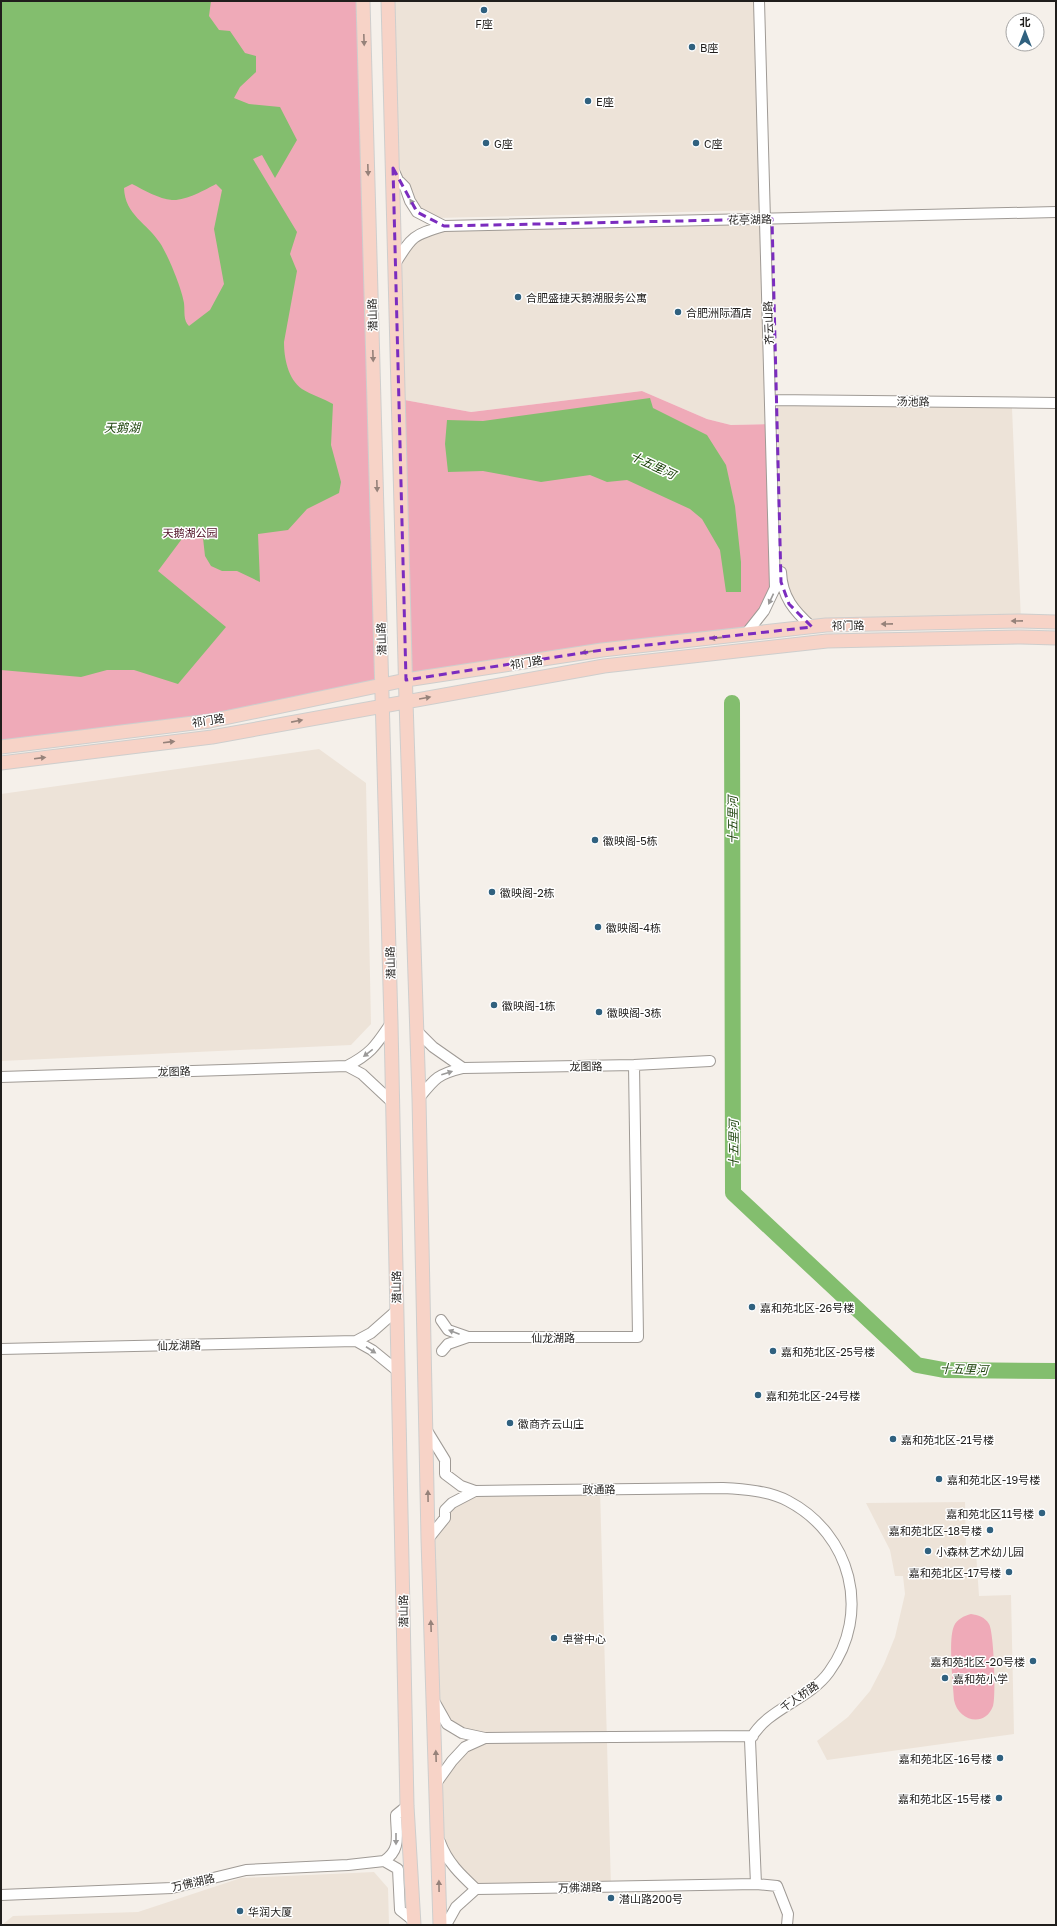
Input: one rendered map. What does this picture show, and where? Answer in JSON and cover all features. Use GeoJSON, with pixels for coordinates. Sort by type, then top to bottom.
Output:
{"type":"FeatureCollection","features":[{"type":"Feature","properties":{"kind":"main road","name":"潜山路"},"geometry":{"type":"LineString","coordinates":[[363,1],[392,1023],[396,1311],[399,1372],[407,1806],[414,1923]]}},
{"type":"Feature","properties":{"kind":"main road"},"geometry":{"type":"LineString","coordinates":[[388,1],[406,701],[419,1098],[428,1539],[440,1925]]}},
{"type":"Feature","properties":{"kind":"main road","name":"祁门路"},"geometry":{"type":"LineString","coordinates":[[1,747],[210,721],[406,680],[602,650],[812,627],[998,621],[1056,622]]}},
{"type":"Feature","properties":{"kind":"main road","name":"祁门路"},"geometry":{"type":"LineString","coordinates":[[1,763],[212,737],[604,666],[827,641],[1021,637],[1056,638]]}},
{"type":"Feature","properties":{"kind":"street","name":"齐云山路"},"geometry":{"type":"LineString","coordinates":[[745,635],[764,611],[775,588],[773,403],[768,219],[759,1]]}},
{"type":"Feature","properties":{"kind":"street"},"geometry":{"type":"LineString","coordinates":[[766,1],[768,219]]}},
{"type":"Feature","properties":{"kind":"street","name":"花亭湖路"},"geometry":{"type":"LineString","coordinates":[[393,168],[398,180],[405,187],[410,201],[417,212],[444,226]]}},
{"type":"Feature","properties":{"kind":"street","name":"花亭湖路"},"geometry":{"type":"LineString","coordinates":[[395,264],[408,243],[419,233],[444,226],[1056,212]]}},
{"type":"Feature","properties":{"kind":"street"},"geometry":{"type":"LineString","coordinates":[[773,403],[781,582],[789,604],[812,627]]}},
{"type":"Feature","properties":{"kind":"street","name":"汤池路"},"geometry":{"type":"LineString","coordinates":[[773,403],[1056,403]]}},
{"type":"Feature","properties":{"kind":"street","name":"汤池路"},"geometry":{"type":"LineString","coordinates":[[773,403],[1056,408]]}},
{"type":"Feature","properties":{"kind":"street"},"geometry":{"type":"LineString","coordinates":[[347,1066],[362,1058],[375,1048],[392,1023]]}},
{"type":"Feature","properties":{"kind":"street"},"geometry":{"type":"LineString","coordinates":[[417,1031],[433,1047],[463,1068]]}},
{"type":"Feature","properties":{"kind":"street","name":"龙图路"},"geometry":{"type":"LineString","coordinates":[[419,1098],[434,1080],[443,1073],[463,1068],[634,1065],[710,1061]]}},
{"type":"Feature","properties":{"kind":"street","name":"仙龙湖路"},"geometry":{"type":"LineString","coordinates":[[468,1337],[638,1337],[634,1065]]}},
{"type":"Feature","properties":{"kind":"street"},"geometry":{"type":"LineString","coordinates":[[347,1066],[362,1074],[393,1103]]}},
{"type":"Feature","properties":{"kind":"street","name":"龙图路"},"geometry":{"type":"LineString","coordinates":[[1,1077],[347,1066]]}},
{"type":"Feature","properties":{"kind":"street"},"geometry":{"type":"LineString","coordinates":[[356,1341],[371,1334],[396,1311]]}},
{"type":"Feature","properties":{"kind":"street"},"geometry":{"type":"LineString","coordinates":[[441,1320],[448,1330],[468,1337]]}},
{"type":"Feature","properties":{"kind":"street"},"geometry":{"type":"LineString","coordinates":[[442,1351],[448,1344],[468,1337]]}},
{"type":"Feature","properties":{"kind":"street"},"geometry":{"type":"LineString","coordinates":[[356,1341],[372,1350],[399,1372]]}},
{"type":"Feature","properties":{"kind":"street","name":"仙龙湖路"},"geometry":{"type":"LineString","coordinates":[[1,1349],[356,1341]]}},
{"type":"Feature","properties":{"kind":"street"},"geometry":{"type":"LineString","coordinates":[[426,1429],[445,1460],[445,1474],[462,1486],[475,1491]]}},
{"type":"Feature","properties":{"kind":"street","name":"政通路"},"geometry":{"type":"LineString","coordinates":[[475,1491],[723,1488]]}},
{"type":"Feature","properties":{"kind":"street","name":"千人桥路"},"geometry":{"type":"LineString","coordinates":[[723,1488],[744,1489],[765,1494],[786,1500],[804,1510],[820,1524],[833,1542],[843,1560],[850,1580],[852,1600],[851,1620],[841,1650],[832,1667],[814,1688],[762,1723],[752,1736]]}},
{"type":"Feature","properties":{"kind":"street"},"geometry":{"type":"LineString","coordinates":[[428,1539],[446,1518],[445,1510],[452,1503],[475,1491]]}},
{"type":"Feature","properties":{"kind":"street"},"geometry":{"type":"LineString","coordinates":[[434,1701],[447,1724],[462,1733],[485,1738],[752,1736],[750,1740],[750,1752],[756,1884]]}},
{"type":"Feature","properties":{"kind":"street"},"geometry":{"type":"LineString","coordinates":[[436,1782],[465,1747],[485,1738]]}},
{"type":"Feature","properties":{"kind":"street"},"geometry":{"type":"LineString","coordinates":[[407,1806],[396,1815],[397,1845],[393,1855],[384,1861],[398,1869],[400,1910],[414,1923]]}},
{"type":"Feature","properties":{"kind":"street"},"geometry":{"type":"LineString","coordinates":[[438,1838],[444,1855],[457,1872],[476,1889],[456,1908],[446,1925]]}},
{"type":"Feature","properties":{"kind":"street","name":"万佛湖路"},"geometry":{"type":"LineString","coordinates":[[1,1895],[172,1888],[246,1870],[348,1865],[384,1861]]}},
{"type":"Feature","properties":{"kind":"street","name":"万佛湖路"},"geometry":{"type":"LineString","coordinates":[[476,1889],[756,1884],[777,1886],[788,1914],[788,1925]]}},
{"type":"Feature","properties":{"kind":"highlighted area"},"geometry":{"type":"Polygon","coordinates":[[[393,168],[417,212],[444,226],[772,219],[781,582],[789,604],[812,627],[602,650],[406,680],[393,168]]]}},
{"type":"Feature","properties":{"kind":"shaded area"},"geometry":{"type":"Polygon","coordinates":[[[388,1],[759,1],[765,210],[436,218],[417,212],[398,180],[388,1]]]}},
{"type":"Feature","properties":{"kind":"shaded area"},"geometry":{"type":"Polygon","coordinates":[[[765,219],[771,424],[731,425],[707,419],[642,391],[471,412],[399,399],[395,264],[408,243],[444,226],[765,219]]]}},
{"type":"Feature","properties":{"kind":"shaded area"},"geometry":{"type":"Polygon","coordinates":[[[777,405],[874,405],[1012,408],[1021,621],[812,627],[781,582],[777,405]]]}},
{"type":"Feature","properties":{"kind":"shaded area"},"geometry":{"type":"Polygon","coordinates":[[[319,749],[366,783],[371,1024],[351,1045],[1,1061],[1,794],[319,749]]]}},
{"type":"Feature","properties":{"kind":"shaded area"},"geometry":{"type":"Polygon","coordinates":[[[600,1489],[611,1887],[476,1889],[444,1855],[437,1782],[452,1761],[484,1739],[447,1724],[434,1701],[428,1539],[445,1510],[475,1491],[600,1489]]]}},
{"type":"Feature","properties":{"kind":"shaded area","name":"嘉和苑小学"},"geometry":{"type":"Polygon","coordinates":[[[965,1502],[966,1552],[976,1552],[979,1596],[1011,1595],[1014,1734],[827,1760],[817,1741],[848,1717],[870,1691],[884,1664],[895,1637],[905,1594],[903,1576],[895,1576],[890,1550],[866,1503],[965,1502]]]}},
{"type":"Feature","properties":{"kind":"shaded area"},"geometry":{"type":"Polygon","coordinates":[[[374,1872],[388,1888],[389,1925],[2,1925],[13,1916],[138,1912],[241,1878],[374,1872]]]}},
{"type":"Feature","properties":{"kind":"green space","name":"天鹅湖"},"geometry":{"type":"Polygon","coordinates":[[[1,1],[363,1],[382,686],[210,721],[1,747],[1,1]]]}},
{"type":"Feature","properties":{"kind":"green space"},"geometry":{"type":"Polygon","coordinates":[[[642,391],[707,419],[731,425],[771,424],[775,588],[745,635],[406,680],[399,399],[471,412],[642,391]]]}},
{"type":"Feature","properties":{"kind":"green space"},"geometry":{"type":"Polygon","coordinates":[[[971,1614],[981,1617],[989,1624],[991,1629],[994,1665],[993,1706],[989,1713],[978,1719],[966,1717],[956,1707],[952,1673],[952,1632],[957,1621],[971,1614]]]}},
{"type":"Feature","properties":{"kind":"water","name":"天鹅湖"},"geometry":{"type":"Polygon","coordinates":[[[1,1],[211,1],[209,16],[219,30],[230,31],[245,53],[256,56],[256,72],[240,87],[234,98],[249,104],[280,107],[297,140],[275,178],[262,155],[253,159],[297,232],[290,254],[297,271],[284,342],[285,355],[290,374],[297,385],[302,389],[333,404],[331,445],[341,482],[339,493],[307,509],[288,530],[258,534],[260,582],[237,571],[222,571],[211,566],[205,556],[203,538],[190,528],[158,571],[226,627],[178,684],[134,670],[107,670],[81,677],[1,670],[1,1]],[[132,184],[124,188],[128,205],[132,212],[155,236],[167,255],[181,289],[185,318],[189,326],[210,310],[224,284],[214,229],[222,190],[216,184],[189,197],[172,200],[157,196],[132,184]]]}},
{"type":"Feature","properties":{"kind":"water"},"geometry":{"type":"Polygon","coordinates":[[[650,398],[653,408],[707,435],[726,465],[735,506],[741,562],[741,592],[726,592],[720,550],[702,519],[690,509],[627,480],[607,482],[590,475],[541,482],[483,471],[448,472],[445,444],[447,420],[483,421],[650,398]]]}},
{"type":"Feature","properties":{"kind":"waterway","name":"十五里河"},"geometry":{"type":"LineString","coordinates":[[732,703],[733,1193],[917,1365],[944,1370],[1056,1371]]}},
{"type":"Feature","properties":{"kind":"place","name":"F座"},"geometry":{"type":"Point","coordinates":[484,10]}},
{"type":"Feature","properties":{"kind":"place","name":"B座"},"geometry":{"type":"Point","coordinates":[692,47]}},
{"type":"Feature","properties":{"kind":"place","name":"E座"},"geometry":{"type":"Point","coordinates":[588,101]}},
{"type":"Feature","properties":{"kind":"place","name":"G座"},"geometry":{"type":"Point","coordinates":[486,143]}},
{"type":"Feature","properties":{"kind":"place","name":"C座"},"geometry":{"type":"Point","coordinates":[696,143]}},
{"type":"Feature","properties":{"kind":"place","name":"合肥盛捷天鹅湖服务公寓"},"geometry":{"type":"Point","coordinates":[518,297]}},
{"type":"Feature","properties":{"kind":"place","name":"合肥洲际酒店"},"geometry":{"type":"Point","coordinates":[678,312]}},
{"type":"Feature","properties":{"kind":"place","name":"徽映阁-5栋"},"geometry":{"type":"Point","coordinates":[595,840]}},
{"type":"Feature","properties":{"kind":"place","name":"徽映阁-2栋"},"geometry":{"type":"Point","coordinates":[492,892]}},
{"type":"Feature","properties":{"kind":"place","name":"徽映阁-4栋"},"geometry":{"type":"Point","coordinates":[598,927]}},
{"type":"Feature","properties":{"kind":"place","name":"徽映阁-1栋"},"geometry":{"type":"Point","coordinates":[494,1005]}},
{"type":"Feature","properties":{"kind":"place","name":"徽映阁-3栋"},"geometry":{"type":"Point","coordinates":[599,1012]}},
{"type":"Feature","properties":{"kind":"place","name":"嘉和苑北区-26号楼"},"geometry":{"type":"Point","coordinates":[752,1307]}},
{"type":"Feature","properties":{"kind":"place","name":"嘉和苑北区-25号楼"},"geometry":{"type":"Point","coordinates":[773,1351]}},
{"type":"Feature","properties":{"kind":"place","name":"嘉和苑北区-24号楼"},"geometry":{"type":"Point","coordinates":[758,1395]}},
{"type":"Feature","properties":{"kind":"place","name":"徽商齐云山庄"},"geometry":{"type":"Point","coordinates":[510,1423]}},
{"type":"Feature","properties":{"kind":"place","name":"嘉和苑北区-21号楼"},"geometry":{"type":"Point","coordinates":[893,1439]}},
{"type":"Feature","properties":{"kind":"place","name":"嘉和苑北区-19号楼"},"geometry":{"type":"Point","coordinates":[939,1479]}},
{"type":"Feature","properties":{"kind":"place","name":"嘉和苑北区11号楼"},"geometry":{"type":"Point","coordinates":[1042,1513]}},
{"type":"Feature","properties":{"kind":"place","name":"嘉和苑北区-18号楼"},"geometry":{"type":"Point","coordinates":[990,1530]}},
{"type":"Feature","properties":{"kind":"place","name":"小森林艺术幼儿园"},"geometry":{"type":"Point","coordinates":[928,1551]}},
{"type":"Feature","properties":{"kind":"place","name":"嘉和苑北区-17号楼"},"geometry":{"type":"Point","coordinates":[1009,1572]}},
{"type":"Feature","properties":{"kind":"place","name":"卓誉中心"},"geometry":{"type":"Point","coordinates":[554,1638]}},
{"type":"Feature","properties":{"kind":"place","name":"嘉和苑北区-20号楼"},"geometry":{"type":"Point","coordinates":[1033,1661]}},
{"type":"Feature","properties":{"kind":"place","name":"嘉和苑小学"},"geometry":{"type":"Point","coordinates":[945,1678]}},
{"type":"Feature","properties":{"kind":"place","name":"嘉和苑北区-16号楼"},"geometry":{"type":"Point","coordinates":[1000,1758]}},
{"type":"Feature","properties":{"kind":"place","name":"嘉和苑北区-15号楼"},"geometry":{"type":"Point","coordinates":[999,1798]}},
{"type":"Feature","properties":{"kind":"place","name":"潜山路200号"},"geometry":{"type":"Point","coordinates":[611,1898]}},
{"type":"Feature","properties":{"kind":"place","name":"华润大厦"},"geometry":{"type":"Point","coordinates":[240,1911]}},
{"type":"Feature","properties":{"kind":"park label","name":"天鹅湖公园"},"geometry":{"type":"Point","coordinates":[190,532]}}]}
